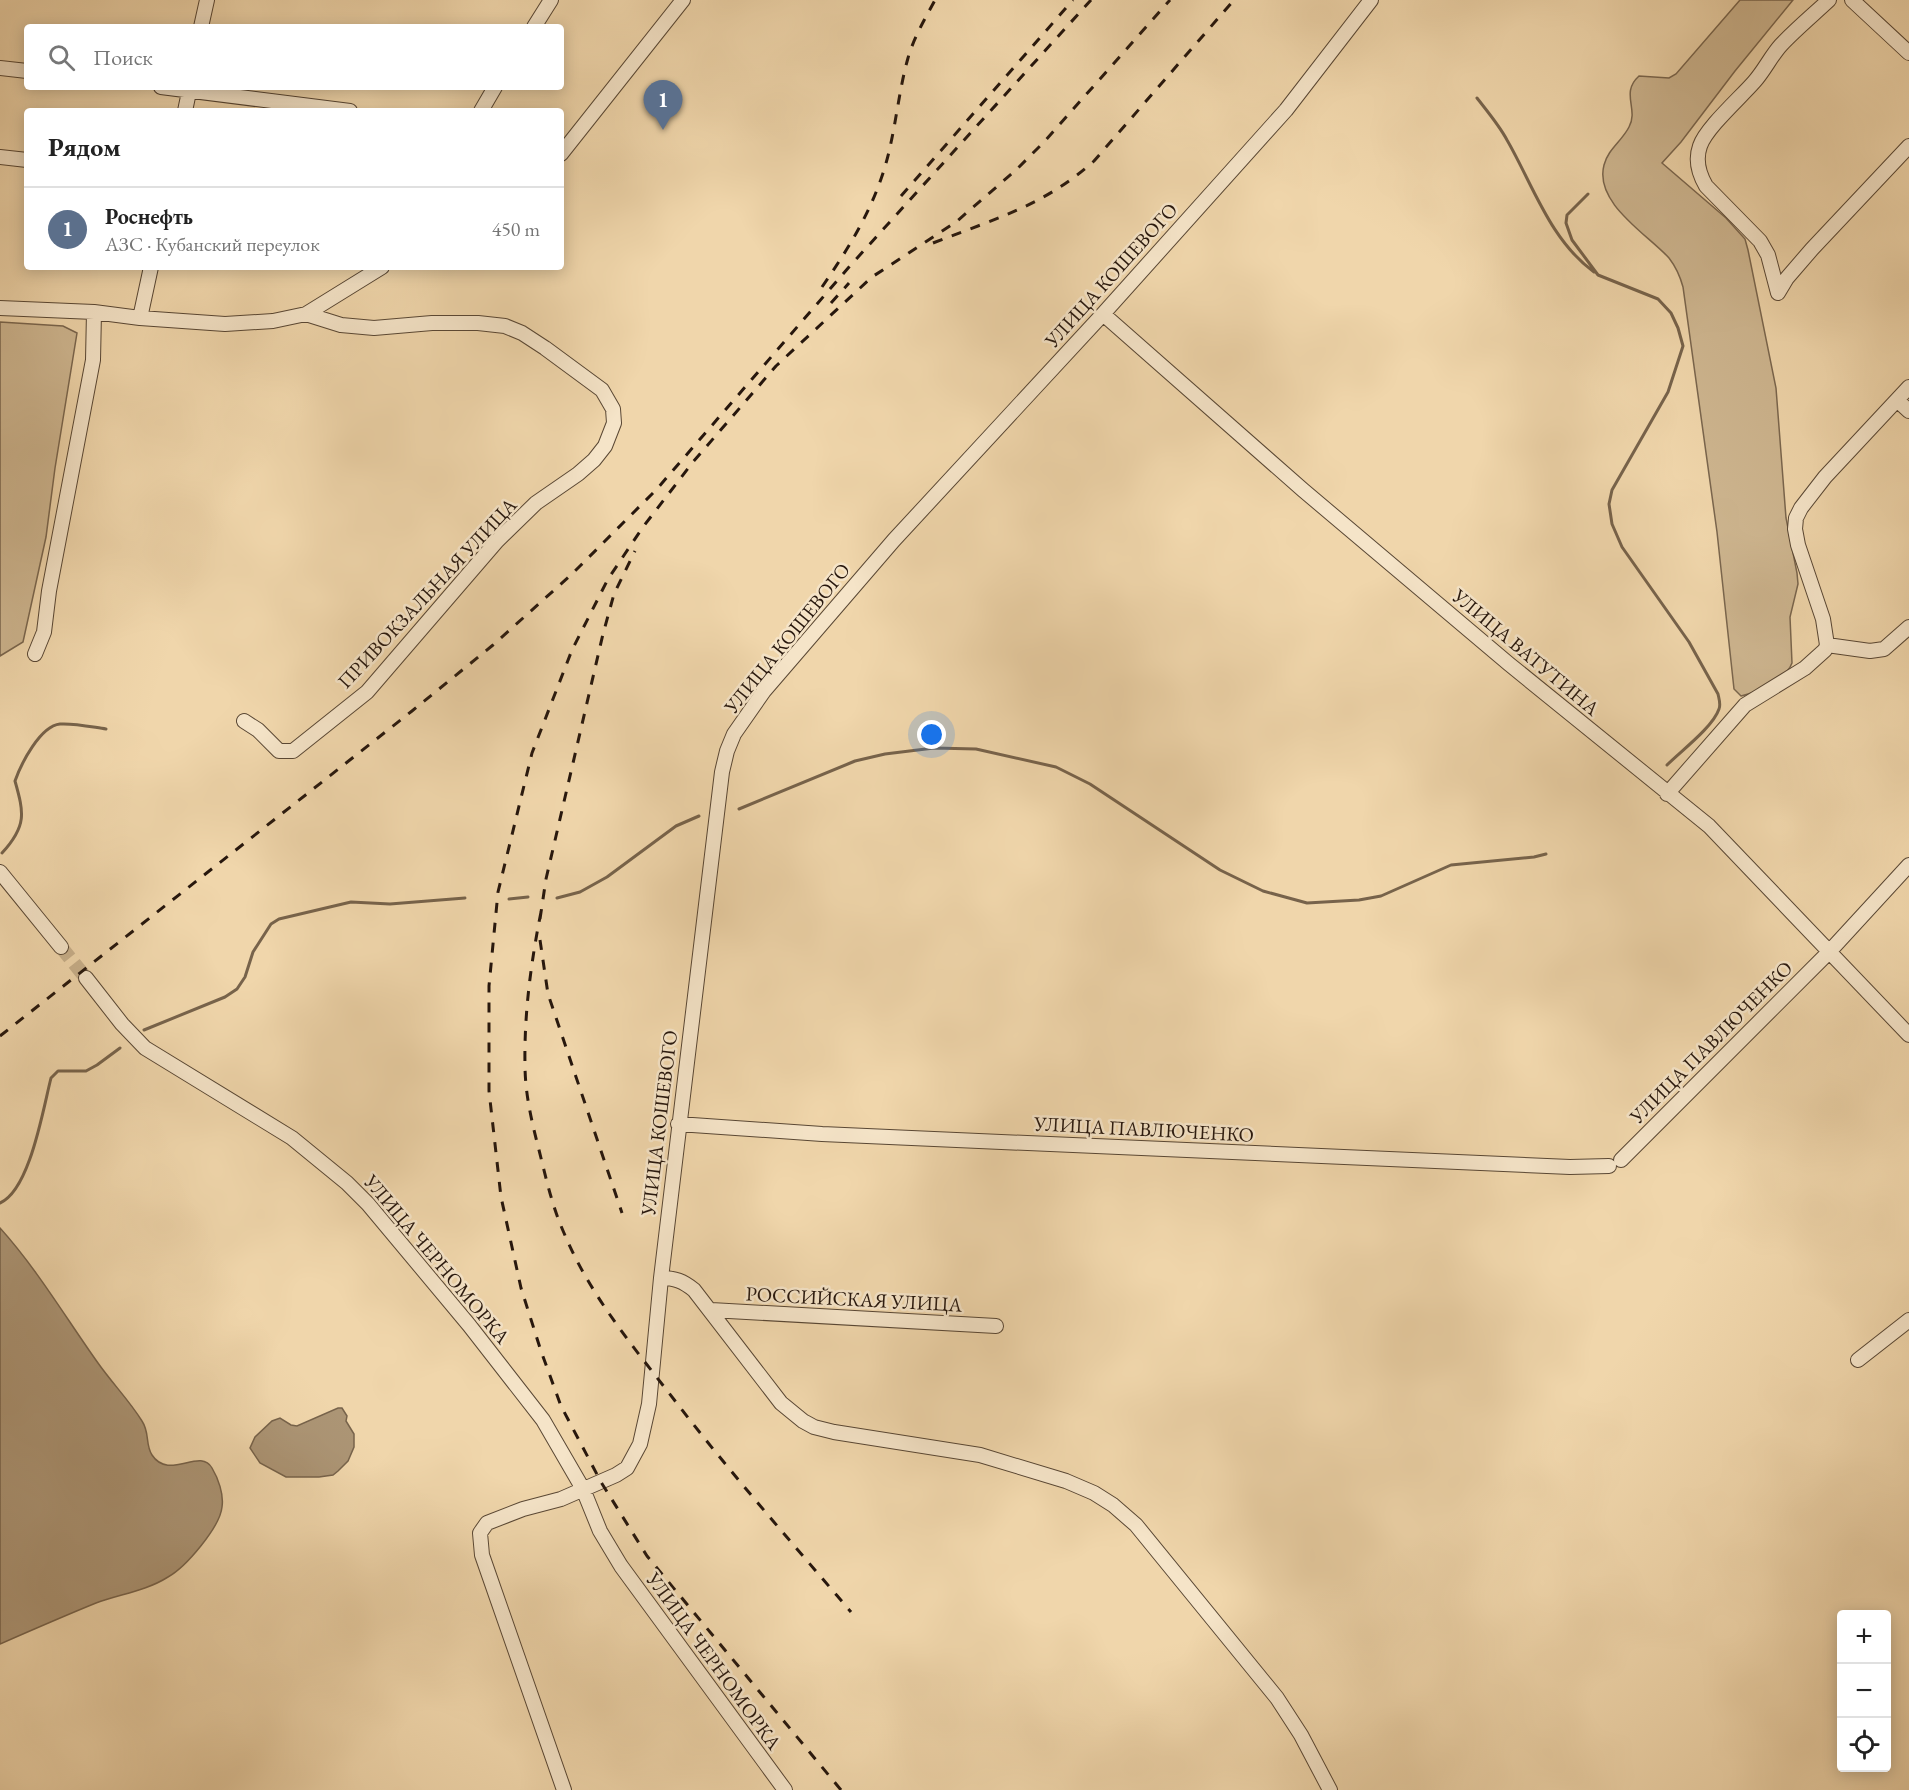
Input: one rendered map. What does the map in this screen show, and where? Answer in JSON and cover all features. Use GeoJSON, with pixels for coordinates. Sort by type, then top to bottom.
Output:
{"type":"FeatureCollection","features":[{"type":"Feature","properties":{"kind":"street"},"geometry":{"type":"LineString","coordinates":[[202,24],[207,0]]}},
{"type":"Feature","properties":{"kind":"street"},"geometry":{"type":"LineString","coordinates":[[536,24],[551,0]]}},
{"type":"Feature","properties":{"kind":"street"},"geometry":{"type":"LineString","coordinates":[[564,150],[683,0]]}},
{"type":"Feature","properties":{"kind":"street","name":"УЛИЦА КОШЕВОГО"},"geometry":{"type":"LineString","coordinates":[[583,1489],[627,1468],[640,1444],[649,1404],[678,1124],[722,772],[734,734],[764,691],[894,540],[1103,314],[1286,110],[1371,0]]}},
{"type":"Feature","properties":{"kind":"street"},"geometry":{"type":"LineString","coordinates":[[1829,0],[1780,46],[1756,80],[1701,144],[1698,154],[1700,172],[1706,186],[1760,241],[1768,255],[1778,293],[1787,278],[1812,249],[1909,146]]}},
{"type":"Feature","properties":{"kind":"street"},"geometry":{"type":"LineString","coordinates":[[1852,0],[1909,52]]}},
{"type":"Feature","properties":{"kind":"street"},"geometry":{"type":"LineString","coordinates":[[0,68],[24,71]]}},
{"type":"Feature","properties":{"kind":"street"},"geometry":{"type":"LineString","coordinates":[[186,108],[190,90]]}},
{"type":"Feature","properties":{"kind":"street"},"geometry":{"type":"LineString","coordinates":[[197,90],[328,108]]}},
{"type":"Feature","properties":{"kind":"street"},"geometry":{"type":"LineString","coordinates":[[483,108],[493,90]]}},
{"type":"Feature","properties":{"kind":"street"},"geometry":{"type":"LineString","coordinates":[[0,157],[24,160]]}},
{"type":"Feature","properties":{"kind":"street"},"geometry":{"type":"LineString","coordinates":[[140,318],[150,270]]}},
{"type":"Feature","properties":{"kind":"street"},"geometry":{"type":"LineString","coordinates":[[0,308],[94,312],[225,324],[273,321],[306,314],[377,270]]}},
{"type":"Feature","properties":{"kind":"street"},"geometry":{"type":"LineString","coordinates":[[35,654],[44,632],[49,591],[93,360],[94,312]]}},
{"type":"Feature","properties":{"kind":"street","name":"ПРИВОКЗАЛЬНАЯ УЛИЦА"},"geometry":{"type":"LineString","coordinates":[[244,720],[279,750],[293,752],[367,692],[497,541],[536,503],[594,460],[605,446],[614,423],[613,409],[602,390],[546,348],[522,333],[505,326],[478,323],[432,323],[374,328],[341,325],[306,314]]}},
{"type":"Feature","properties":{"kind":"street","name":"УЛИЦА ВАТУТИНА"},"geometry":{"type":"LineString","coordinates":[[1103,314],[1303,490],[1509,664],[1709,826],[1909,1035]]}},
{"type":"Feature","properties":{"kind":"street"},"geometry":{"type":"LineString","coordinates":[[1667,794],[1745,705],[1804,668],[1825,650],[1827,645],[1823,619],[1798,545],[1796,519],[1825,477],[1909,387]]}},
{"type":"Feature","properties":{"kind":"street"},"geometry":{"type":"LineString","coordinates":[[1897,400],[1909,411]]}},
{"type":"Feature","properties":{"kind":"street"},"geometry":{"type":"LineString","coordinates":[[1827,645],[1870,651],[1884,648],[1909,627]]}},
{"type":"Feature","properties":{"kind":"street","name":"УЛИЦА ПАВЛЮЧЕНКО"},"geometry":{"type":"LineString","coordinates":[[678,1124],[834,1135],[1510,1165],[1570,1167],[1615,1163],[1829,952],[1909,865]]}},
{"type":"Feature","properties":{"kind":"street"},"geometry":{"type":"LineString","coordinates":[[0,872],[61,946]]}},
{"type":"Feature","properties":{"kind":"street","name":"УЛИЦА ЧЕРНОМОРКА"},"geometry":{"type":"LineString","coordinates":[[86,978],[122,1024],[145,1048],[292,1138],[347,1183],[400,1241],[543,1420],[583,1489],[600,1531],[621,1566],[785,1790]]}},
{"type":"Feature","properties":{"kind":"street"},"geometry":{"type":"LineString","coordinates":[[661,1278],[673,1278],[694,1290],[781,1403],[814,1427],[980,1455],[1066,1481],[1094,1493],[1113,1505],[1136,1525],[1277,1698],[1301,1735],[1330,1790]]}},
{"type":"Feature","properties":{"kind":"street","name":"РОССИЙСКАЯ УЛИЦА"},"geometry":{"type":"LineString","coordinates":[[711,1310],[996,1326]]}},
{"type":"Feature","properties":{"kind":"street"},"geometry":{"type":"LineString","coordinates":[[1857,1360],[1909,1320]]}},
{"type":"Feature","properties":{"kind":"street"},"geometry":{"type":"LineString","coordinates":[[564,1790],[482,1555],[480,1533],[487,1523],[493,1520],[561,1499],[583,1489]]}},
{"type":"Feature","properties":{"kind":"shaded area"},"geometry":{"type":"Polygon","coordinates":[[[1740,0],[1793,0],[1662,163],[1726,218],[1745,239],[1776,388],[1786,518],[1798,584],[1790,617],[1792,663],[1778,679],[1755,692],[1741,696],[1734,689],[1717,532],[1683,287],[1678,272],[1669,258],[1614,205],[1603,179],[1606,159],[1632,120],[1630,95],[1634,82],[1639,76],[1669,78],[1676,74],[1740,0]]]}},
{"type":"Feature","properties":{"kind":"shaded area"},"geometry":{"type":"Polygon","coordinates":[[[0,322],[63,326],[77,333],[46,537],[23,642],[0,656],[0,322]]]}},
{"type":"Feature","properties":{"kind":"shaded area"},"geometry":{"type":"Polygon","coordinates":[[[0,1228],[26,1260],[98,1363],[137,1413],[144,1425],[152,1455],[159,1462],[167,1465],[207,1462],[218,1481],[222,1507],[215,1525],[201,1546],[184,1565],[160,1582],[96,1603],[0,1644],[0,1228]]]}},
{"type":"Feature","properties":{"kind":"shaded area"},"geometry":{"type":"Polygon","coordinates":[[[342,1408],[347,1416],[346,1421],[354,1434],[354,1447],[348,1461],[333,1475],[286,1477],[260,1463],[250,1448],[255,1437],[272,1421],[280,1418],[297,1426],[342,1408]]]}},
{"type":"Feature","properties":{"kind":"waterway"},"geometry":{"type":"LineString","coordinates":[[1477,98],[1504,134],[1554,228],[1579,259],[1594,272]]}},
{"type":"Feature","properties":{"kind":"waterway"},"geometry":{"type":"LineString","coordinates":[[1588,194],[1567,215],[1566,223],[1572,240],[1598,275],[1658,299],[1671,313],[1683,346],[1668,392],[1612,490],[1609,504],[1612,524],[1622,547],[1689,642],[1718,694],[1720,705],[1716,716],[1667,765]]}},
{"type":"Feature","properties":{"kind":"waterway"},"geometry":{"type":"LineString","coordinates":[[2,853],[16,835],[21,819],[15,781],[39,738],[45,731],[60,724],[106,729]]}},
{"type":"Feature","properties":{"kind":"waterway"},"geometry":{"type":"LineString","coordinates":[[739,809],[855,761],[885,754],[934,748],[976,749],[1056,767],[1090,784],[1220,870],[1263,891],[1307,903],[1359,900],[1381,896],[1451,865],[1546,854]]}},
{"type":"Feature","properties":{"kind":"waterway"},"geometry":{"type":"LineString","coordinates":[[557,898],[580,892],[607,877],[676,826],[699,816]]}},
{"type":"Feature","properties":{"kind":"waterway"},"geometry":{"type":"LineString","coordinates":[[509,899],[528,897]]}},
{"type":"Feature","properties":{"kind":"waterway"},"geometry":{"type":"LineString","coordinates":[[144,1030],[225,997],[237,989],[245,977],[253,952],[271,924],[279,919],[351,902],[390,904],[465,898]]}},
{"type":"Feature","properties":{"kind":"waterway"},"geometry":{"type":"LineString","coordinates":[[0,1203],[20,1182],[27,1166],[51,1078],[58,1071],[86,1071],[120,1048]]}},
{"type":"Feature","properties":{"kind":"tunnel"},"geometry":{"type":"LineString","coordinates":[[61,947],[86,978]]}},
{"type":"Feature","properties":{"kind":"railway"},"geometry":{"type":"LineString","coordinates":[[822,287],[855,235],[875,194],[890,149],[908,58],[935,0]]}},
{"type":"Feature","properties":{"kind":"railway"},"geometry":{"type":"LineString","coordinates":[[901,196],[1073,0]]}},
{"type":"Feature","properties":{"kind":"railway"},"geometry":{"type":"LineString","coordinates":[[0,1036],[412,711],[493,645],[572,574],[656,490],[849,267],[1091,0]]}},
{"type":"Feature","properties":{"kind":"railway"},"geometry":{"type":"LineString","coordinates":[[841,1790],[647,1556],[601,1482],[561,1406],[521,1288],[501,1197],[489,1091],[489,986],[498,892],[532,753],[572,650],[608,579],[643,527],[693,462],[776,366],[872,277],[956,222],[1016,170],[1044,142],[1170,0]]}},
{"type":"Feature","properties":{"kind":"railway"},"geometry":{"type":"LineString","coordinates":[[933,243],[1018,210],[1056,189],[1094,161],[1234,0]]}},
{"type":"Feature","properties":{"kind":"railway"},"geometry":{"type":"LineString","coordinates":[[831,303],[849,283]]}},
{"type":"Feature","properties":{"kind":"railway"},"geometry":{"type":"LineString","coordinates":[[540,919],[546,879],[603,634],[614,594],[635,551]]}},
{"type":"Feature","properties":{"kind":"railway"},"geometry":{"type":"LineString","coordinates":[[541,912],[527,1007],[525,1076],[536,1140],[564,1233],[587,1280],[631,1344],[721,1459],[851,1612]]}},
{"type":"Feature","properties":{"kind":"railway"},"geometry":{"type":"LineString","coordinates":[[540,940],[548,994],[622,1213]]}},
{"type":"Feature","properties":{"kind":"place","name":"Роснефть"},"geometry":{"type":"Point","coordinates":[663,130]}}]}
